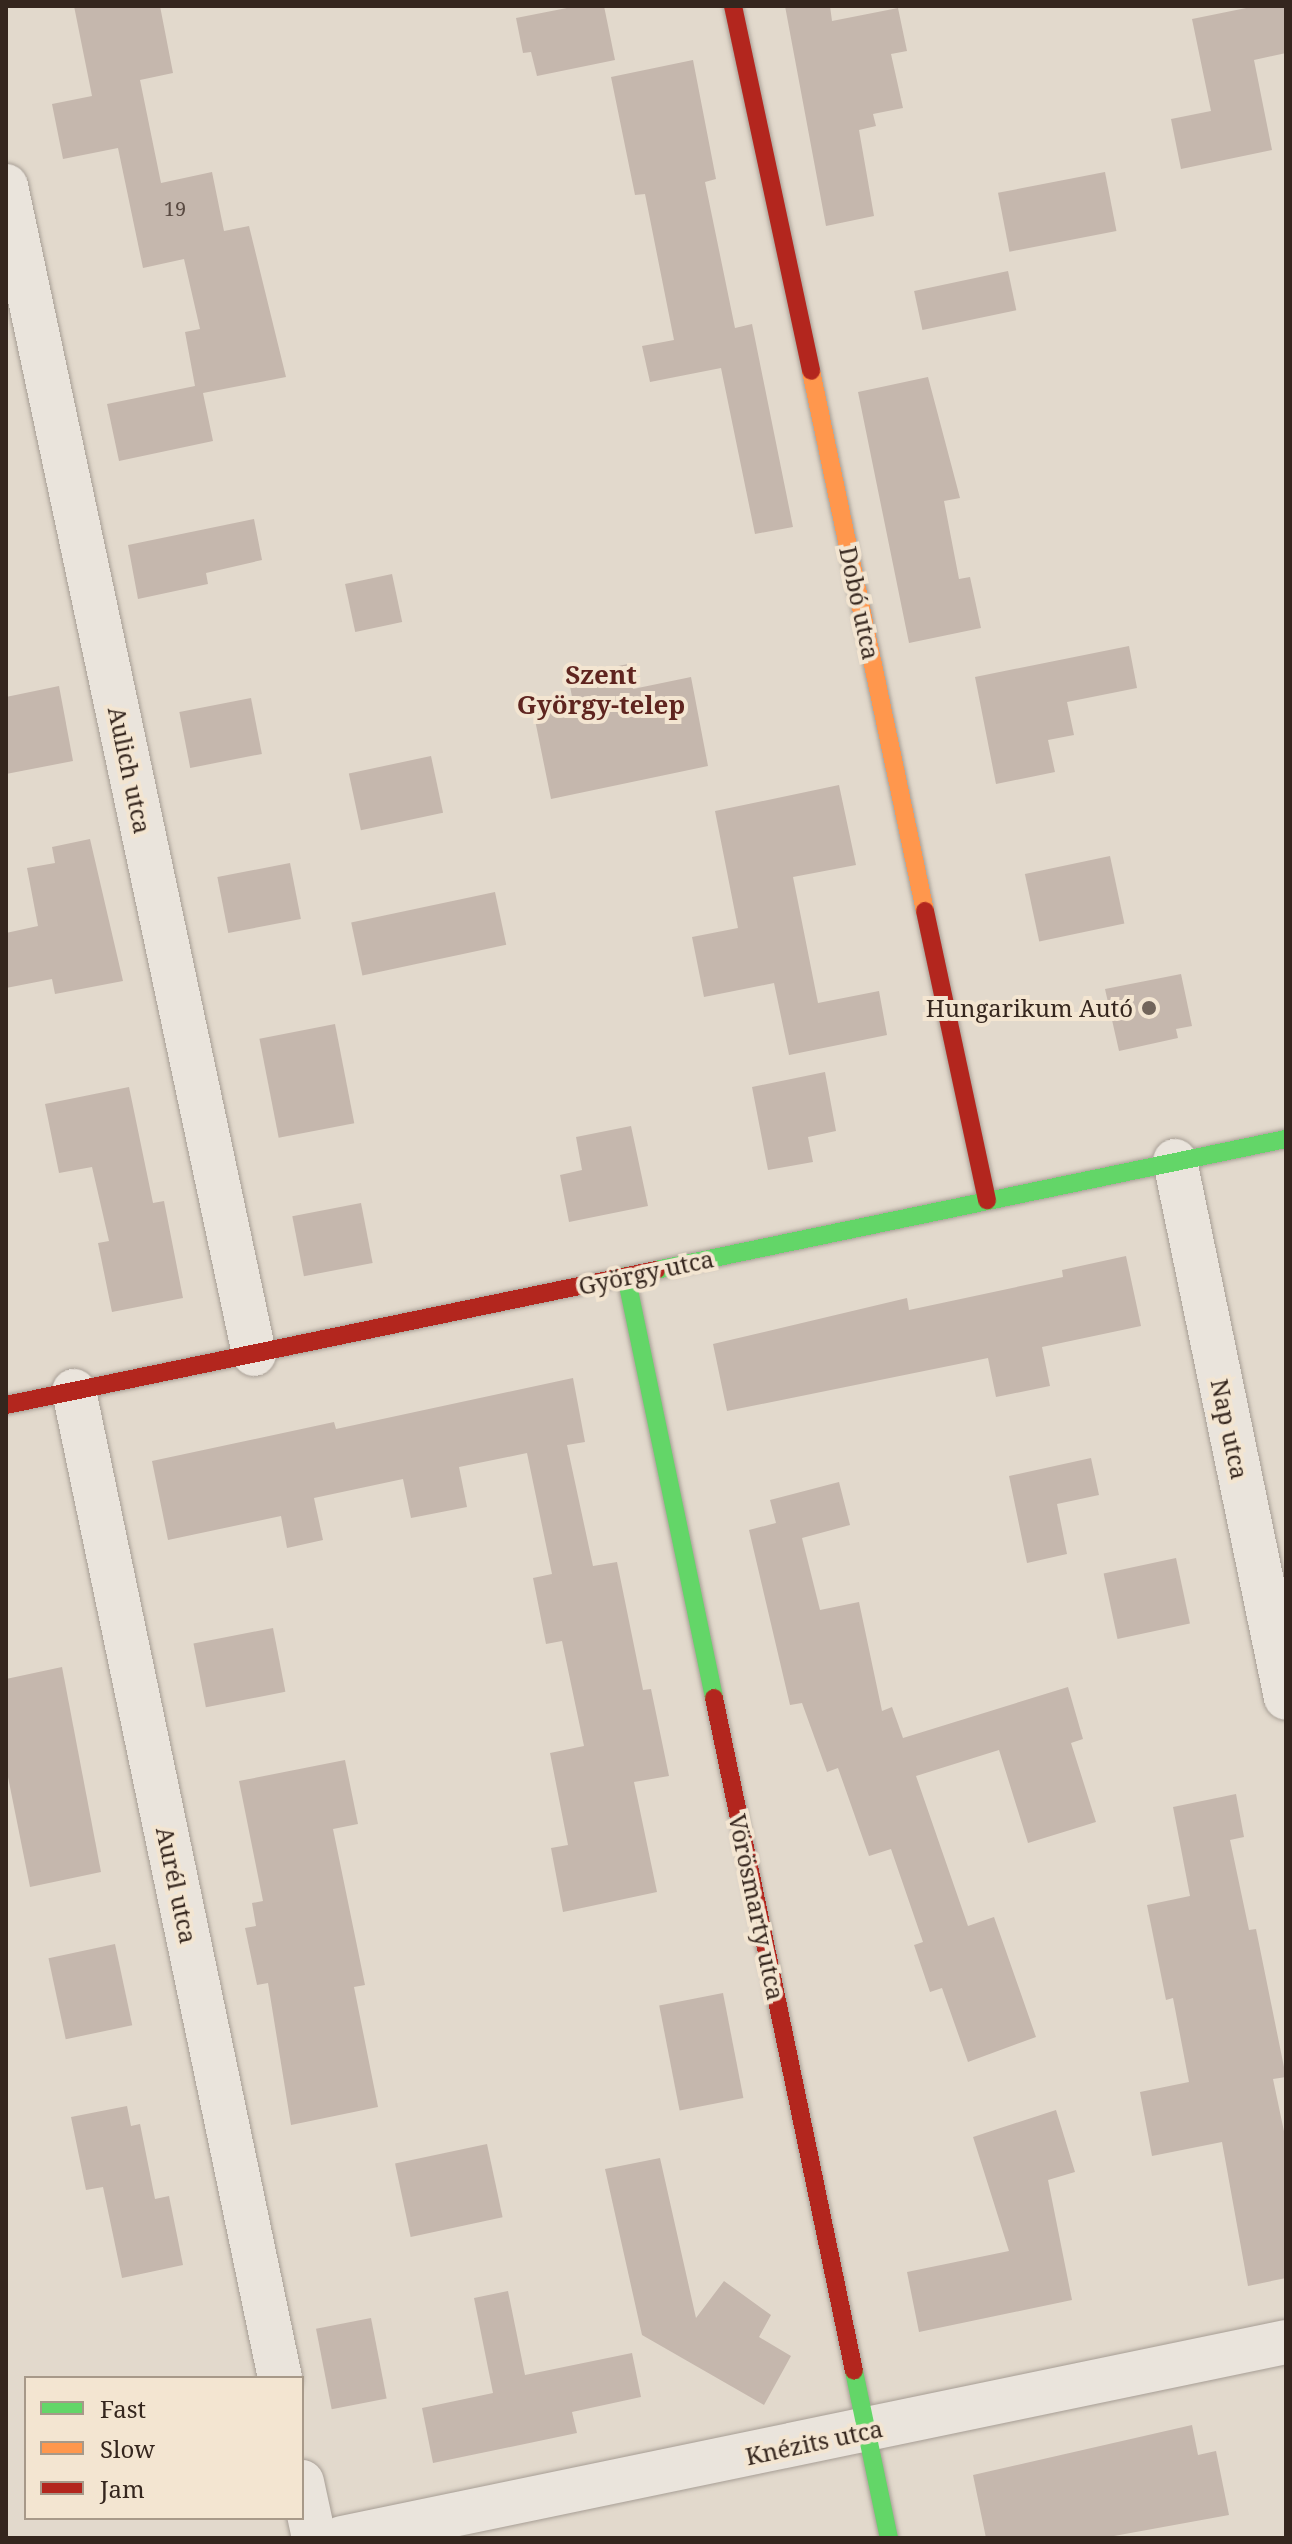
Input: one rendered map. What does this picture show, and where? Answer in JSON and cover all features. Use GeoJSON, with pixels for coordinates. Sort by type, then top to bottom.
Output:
{"type":"FeatureCollection","features":[{"type":"Feature","properties":{"kind":"street","name":"Dobó utca"},"geometry":{"type":"LineString","coordinates":[[733,6],[987,1200]]}},
{"type":"Feature","properties":{"kind":"street","name":"Aulich utca"},"geometry":{"type":"LineString","coordinates":[[6,186],[254,1354]]}},
{"type":"Feature","properties":{"kind":"street","name":"György utca"},"geometry":{"type":"LineString","coordinates":[[6,1405],[1286,1139]]}},
{"type":"Feature","properties":{"kind":"street","name":"Nap utca"},"geometry":{"type":"LineString","coordinates":[[1175,1161],[1286,1698]]}},
{"type":"Feature","properties":{"kind":"street","name":"Vörösmarty utca"},"geometry":{"type":"LineString","coordinates":[[626,1276],[889,2538]]}},
{"type":"Feature","properties":{"kind":"street","name":"Aurél utca"},"geometry":{"type":"LineString","coordinates":[[74,1391],[280,2376]]}},
{"type":"Feature","properties":{"kind":"street","name":"Knézits utca"},"geometry":{"type":"LineString","coordinates":[[342,2538],[865,2432],[1286,2342]]}},
{"type":"Feature","properties":{"kind":"street"},"geometry":{"type":"LineString","coordinates":[[304,2491],[314,2538]]}},
{"type":"Feature","properties":{"kind":"building"},"geometry":{"type":"Polygon","coordinates":[[[74,6],[160,6],[173,73],[140,80],[161,183],[212,172],[224,231],[249,226],[286,377],[203,393],[213,441],[119,461],[107,404],[195,386],[185,332],[200,329],[184,259],[143,268],[118,148],[63,159],[52,104],[92,96],[74,6]]]}},
{"type":"Feature","properties":{"kind":"building"},"geometry":{"type":"Polygon","coordinates":[[[577,6],[604,6],[615,60],[537,76],[531,52],[523,53],[516,18],[577,6]]]}},
{"type":"Feature","properties":{"kind":"building"},"geometry":{"type":"Polygon","coordinates":[[[785,6],[830,6],[832,21],[898,8],[907,51],[891,54],[903,108],[873,114],[876,126],[859,130],[874,216],[826,226],[785,6]]]}},
{"type":"Feature","properties":{"kind":"building"},"geometry":{"type":"Polygon","coordinates":[[[1256,6],[1286,6],[1286,53],[1254,60],[1272,150],[1181,169],[1171,119],[1211,111],[1192,19],[1256,6]]]}},
{"type":"Feature","properties":{"kind":"building"},"geometry":{"type":"Polygon","coordinates":[[[693,60],[716,179],[705,182],[735,328],[752,324],[793,527],[755,534],[721,368],[650,382],[642,346],[674,340],[645,194],[635,195],[611,77],[693,60]]]}},
{"type":"Feature","properties":{"kind":"building"},"geometry":{"type":"Polygon","coordinates":[[[1105,172],[1116,231],[1009,252],[998,193],[1105,172]]]}},
{"type":"Feature","properties":{"kind":"building"},"geometry":{"type":"Polygon","coordinates":[[[1008,271],[1016,310],[922,330],[914,291],[1008,271]]]}},
{"type":"Feature","properties":{"kind":"building"},"geometry":{"type":"Polygon","coordinates":[[[928,377],[960,498],[944,501],[959,579],[970,577],[981,628],[909,643],[858,392],[928,377]]]}},
{"type":"Feature","properties":{"kind":"building"},"geometry":{"type":"Polygon","coordinates":[[[254,519],[262,560],[206,573],[208,584],[138,599],[128,545],[254,519]]]}},
{"type":"Feature","properties":{"kind":"building"},"geometry":{"type":"Polygon","coordinates":[[[392,574],[402,622],[355,632],[345,584],[392,574]]]}},
{"type":"Feature","properties":{"kind":"building"},"geometry":{"type":"Polygon","coordinates":[[[1129,646],[1137,688],[1067,702],[1074,735],[1048,740],[1055,772],[996,784],[975,677],[1129,646]]]}},
{"type":"Feature","properties":{"kind":"building"},"geometry":{"type":"Polygon","coordinates":[[[628,664],[633,689],[691,677],[708,766],[551,799],[533,710],[573,702],[568,676],[628,664]]]}},
{"type":"Feature","properties":{"kind":"building"},"geometry":{"type":"Polygon","coordinates":[[[59,686],[73,761],[6,774],[6,697],[59,686]]]}},
{"type":"Feature","properties":{"kind":"building"},"geometry":{"type":"Polygon","coordinates":[[[251,698],[262,754],[190,768],[179,712],[251,698]]]}},
{"type":"Feature","properties":{"kind":"building"},"geometry":{"type":"Polygon","coordinates":[[[431,756],[443,813],[361,830],[349,773],[431,756]]]}},
{"type":"Feature","properties":{"kind":"building"},"geometry":{"type":"Polygon","coordinates":[[[839,785],[856,865],[793,877],[818,1003],[879,991],[887,1035],[789,1055],[774,983],[704,997],[692,937],[738,928],[715,811],[839,785]]]}},
{"type":"Feature","properties":{"kind":"building"},"geometry":{"type":"Polygon","coordinates":[[[90,839],[123,981],[55,994],[52,979],[6,988],[6,933],[38,926],[27,868],[55,863],[52,847],[90,839]]]}},
{"type":"Feature","properties":{"kind":"building"},"geometry":{"type":"Polygon","coordinates":[[[1110,856],[1124,923],[1039,942],[1025,874],[1110,856]]]}},
{"type":"Feature","properties":{"kind":"building"},"geometry":{"type":"Polygon","coordinates":[[[290,863],[301,919],[228,933],[217,877],[290,863]]]}},
{"type":"Feature","properties":{"kind":"building"},"geometry":{"type":"Polygon","coordinates":[[[495,892],[506,945],[362,975],[351,923],[495,892]]]}},
{"type":"Feature","properties":{"kind":"building","name":"Hungarikum Autó"},"geometry":{"type":"Polygon","coordinates":[[[1181,974],[1192,1026],[1176,1029],[1178,1038],[1119,1051],[1105,989],[1181,974]]]}},
{"type":"Feature","properties":{"kind":"building"},"geometry":{"type":"Polygon","coordinates":[[[335,1024],[354,1123],[279,1138],[259,1039],[335,1024]]]}},
{"type":"Feature","properties":{"kind":"building"},"geometry":{"type":"Polygon","coordinates":[[[825,1072],[836,1131],[808,1137],[813,1162],[768,1170],[752,1087],[825,1072]]]}},
{"type":"Feature","properties":{"kind":"building"},"geometry":{"type":"Polygon","coordinates":[[[129,1087],[153,1203],[164,1201],[183,1298],[112,1312],[98,1243],[109,1241],[92,1167],[59,1173],[45,1104],[129,1087]]]}},
{"type":"Feature","properties":{"kind":"building"},"geometry":{"type":"Polygon","coordinates":[[[631,1126],[648,1206],[569,1222],[560,1175],[582,1170],[576,1137],[631,1126]]]}},
{"type":"Feature","properties":{"kind":"building"},"geometry":{"type":"Polygon","coordinates":[[[361,1203],[373,1263],[304,1276],[292,1216],[361,1203]]]}},
{"type":"Feature","properties":{"kind":"building"},"geometry":{"type":"Polygon","coordinates":[[[1126,1256],[1141,1326],[1042,1347],[1050,1386],[996,1397],[988,1358],[727,1411],[713,1344],[907,1298],[909,1310],[1063,1277],[1062,1270],[1126,1256]]]}},
{"type":"Feature","properties":{"kind":"building"},"geometry":{"type":"Polygon","coordinates":[[[573,1378],[585,1442],[567,1445],[593,1566],[617,1562],[643,1690],[651,1689],[669,1776],[634,1782],[657,1892],[563,1912],[551,1848],[568,1845],[550,1753],[584,1746],[562,1641],[546,1644],[533,1578],[552,1574],[527,1453],[459,1467],[467,1507],[411,1518],[403,1479],[314,1498],[323,1540],[287,1548],[281,1516],[168,1540],[152,1461],[334,1422],[336,1429],[573,1378]]]}},
{"type":"Feature","properties":{"kind":"building"},"geometry":{"type":"Polygon","coordinates":[[[1091,1458],[1099,1495],[1057,1504],[1067,1554],[1027,1563],[1009,1476],[1091,1458]]]}},
{"type":"Feature","properties":{"kind":"building"},"geometry":{"type":"Polygon","coordinates":[[[839,1482],[850,1525],[802,1538],[820,1610],[859,1602],[882,1711],[892,1707],[903,1738],[1068,1687],[1083,1739],[1071,1743],[1096,1822],[1028,1843],[999,1750],[916,1776],[968,1926],[994,1917],[1036,2037],[968,2062],[942,1988],[930,1992],[914,1945],[923,1942],[891,1849],[869,1856],[838,1768],[827,1772],[802,1703],[790,1705],[749,1530],[776,1523],[770,1500],[839,1482]]]}},
{"type":"Feature","properties":{"kind":"building"},"geometry":{"type":"Polygon","coordinates":[[[1176,1558],[1190,1624],[1118,1639],[1104,1573],[1176,1558]]]}},
{"type":"Feature","properties":{"kind":"building"},"geometry":{"type":"Polygon","coordinates":[[[273,1628],[285,1692],[206,1707],[193,1643],[273,1628]]]}},
{"type":"Feature","properties":{"kind":"building"},"geometry":{"type":"Polygon","coordinates":[[[62,1667],[101,1872],[30,1887],[6,1767],[6,1679],[62,1667]]]}},
{"type":"Feature","properties":{"kind":"building"},"geometry":{"type":"Polygon","coordinates":[[[345,1760],[358,1824],[333,1829],[365,1985],[354,1987],[378,2107],[291,2125],[268,1983],[257,1985],[245,1928],[256,1926],[252,1903],[263,1901],[239,1781],[345,1760]]]}},
{"type":"Feature","properties":{"kind":"building"},"geometry":{"type":"Polygon","coordinates":[[[1236,1794],[1244,1837],[1230,1840],[1249,1930],[1256,1929],[1286,2077],[1273,2079],[1286,2141],[1286,2278],[1248,2286],[1222,2142],[1152,2156],[1140,2092],[1189,2082],[1173,1998],[1166,2000],[1147,1905],[1190,1896],[1173,1807],[1236,1794]]]}},
{"type":"Feature","properties":{"kind":"building"},"geometry":{"type":"Polygon","coordinates":[[[115,1944],[132,2025],[66,2039],[48,1958],[115,1944]]]}},
{"type":"Feature","properties":{"kind":"building"},"geometry":{"type":"Polygon","coordinates":[[[723,1993],[743,2098],[680,2110],[659,2005],[723,1993]]]}},
{"type":"Feature","properties":{"kind":"building"},"geometry":{"type":"Polygon","coordinates":[[[127,2106],[131,2126],[140,2124],[155,2199],[169,2196],[183,2265],[122,2278],[103,2187],[86,2190],[71,2117],[127,2106]]]}},
{"type":"Feature","properties":{"kind":"building"},"geometry":{"type":"Polygon","coordinates":[[[1056,2110],[1075,2172],[1048,2180],[1072,2300],[919,2332],[907,2272],[1009,2251],[973,2137],[1056,2110]]]}},
{"type":"Feature","properties":{"kind":"building"},"geometry":{"type":"Polygon","coordinates":[[[487,2144],[503,2217],[411,2237],[395,2164],[487,2144]]]}},
{"type":"Feature","properties":{"kind":"building"},"geometry":{"type":"Polygon","coordinates":[[[660,2158],[696,2318],[724,2281],[771,2315],[759,2337],[791,2356],[764,2405],[642,2335],[605,2169],[660,2158]]]}},
{"type":"Feature","properties":{"kind":"building"},"geometry":{"type":"Polygon","coordinates":[[[508,2291],[525,2375],[632,2353],[641,2397],[572,2412],[577,2433],[433,2463],[422,2408],[493,2393],[474,2298],[508,2291]]]}},
{"type":"Feature","properties":{"kind":"building"},"geometry":{"type":"Polygon","coordinates":[[[371,2318],[387,2398],[332,2409],[316,2329],[371,2318]]]}},
{"type":"Feature","properties":{"kind":"building"},"geometry":{"type":"Polygon","coordinates":[[[1192,2425],[1198,2455],[1216,2451],[1229,2515],[1103,2538],[986,2538],[973,2475],[1192,2425]]]}},
{"type":"Feature","properties":{"kind":"traffic: fast"},"geometry":{"type":"LineString","coordinates":[[656,1270],[1286,1139]]}},
{"type":"Feature","properties":{"kind":"traffic: fast"},"geometry":{"type":"LineString","coordinates":[[626,1276],[714,1698]]}},
{"type":"Feature","properties":{"kind":"traffic: fast"},"geometry":{"type":"LineString","coordinates":[[854,2371],[889,2538]]}},
{"type":"Feature","properties":{"kind":"traffic: slow"},"geometry":{"type":"LineString","coordinates":[[811,371],[925,911]]}},
{"type":"Feature","properties":{"kind":"traffic: jam"},"geometry":{"type":"LineString","coordinates":[[733,6],[811,371]]}},
{"type":"Feature","properties":{"kind":"traffic: jam"},"geometry":{"type":"LineString","coordinates":[[925,911],[987,1200]]}},
{"type":"Feature","properties":{"kind":"traffic: jam"},"geometry":{"type":"LineString","coordinates":[[6,1405],[656,1270]]}},
{"type":"Feature","properties":{"kind":"traffic: jam"},"geometry":{"type":"LineString","coordinates":[[714,1698],[854,2371]]}},
{"type":"Feature","properties":{"kind":"place","name":"Hungarikum Autó"},"geometry":{"type":"Point","coordinates":[1149,1008]}},
{"type":"Feature","properties":{"kind":"district","name":"Szent György-telep"},"geometry":{"type":"Point","coordinates":[601,690]}}]}
